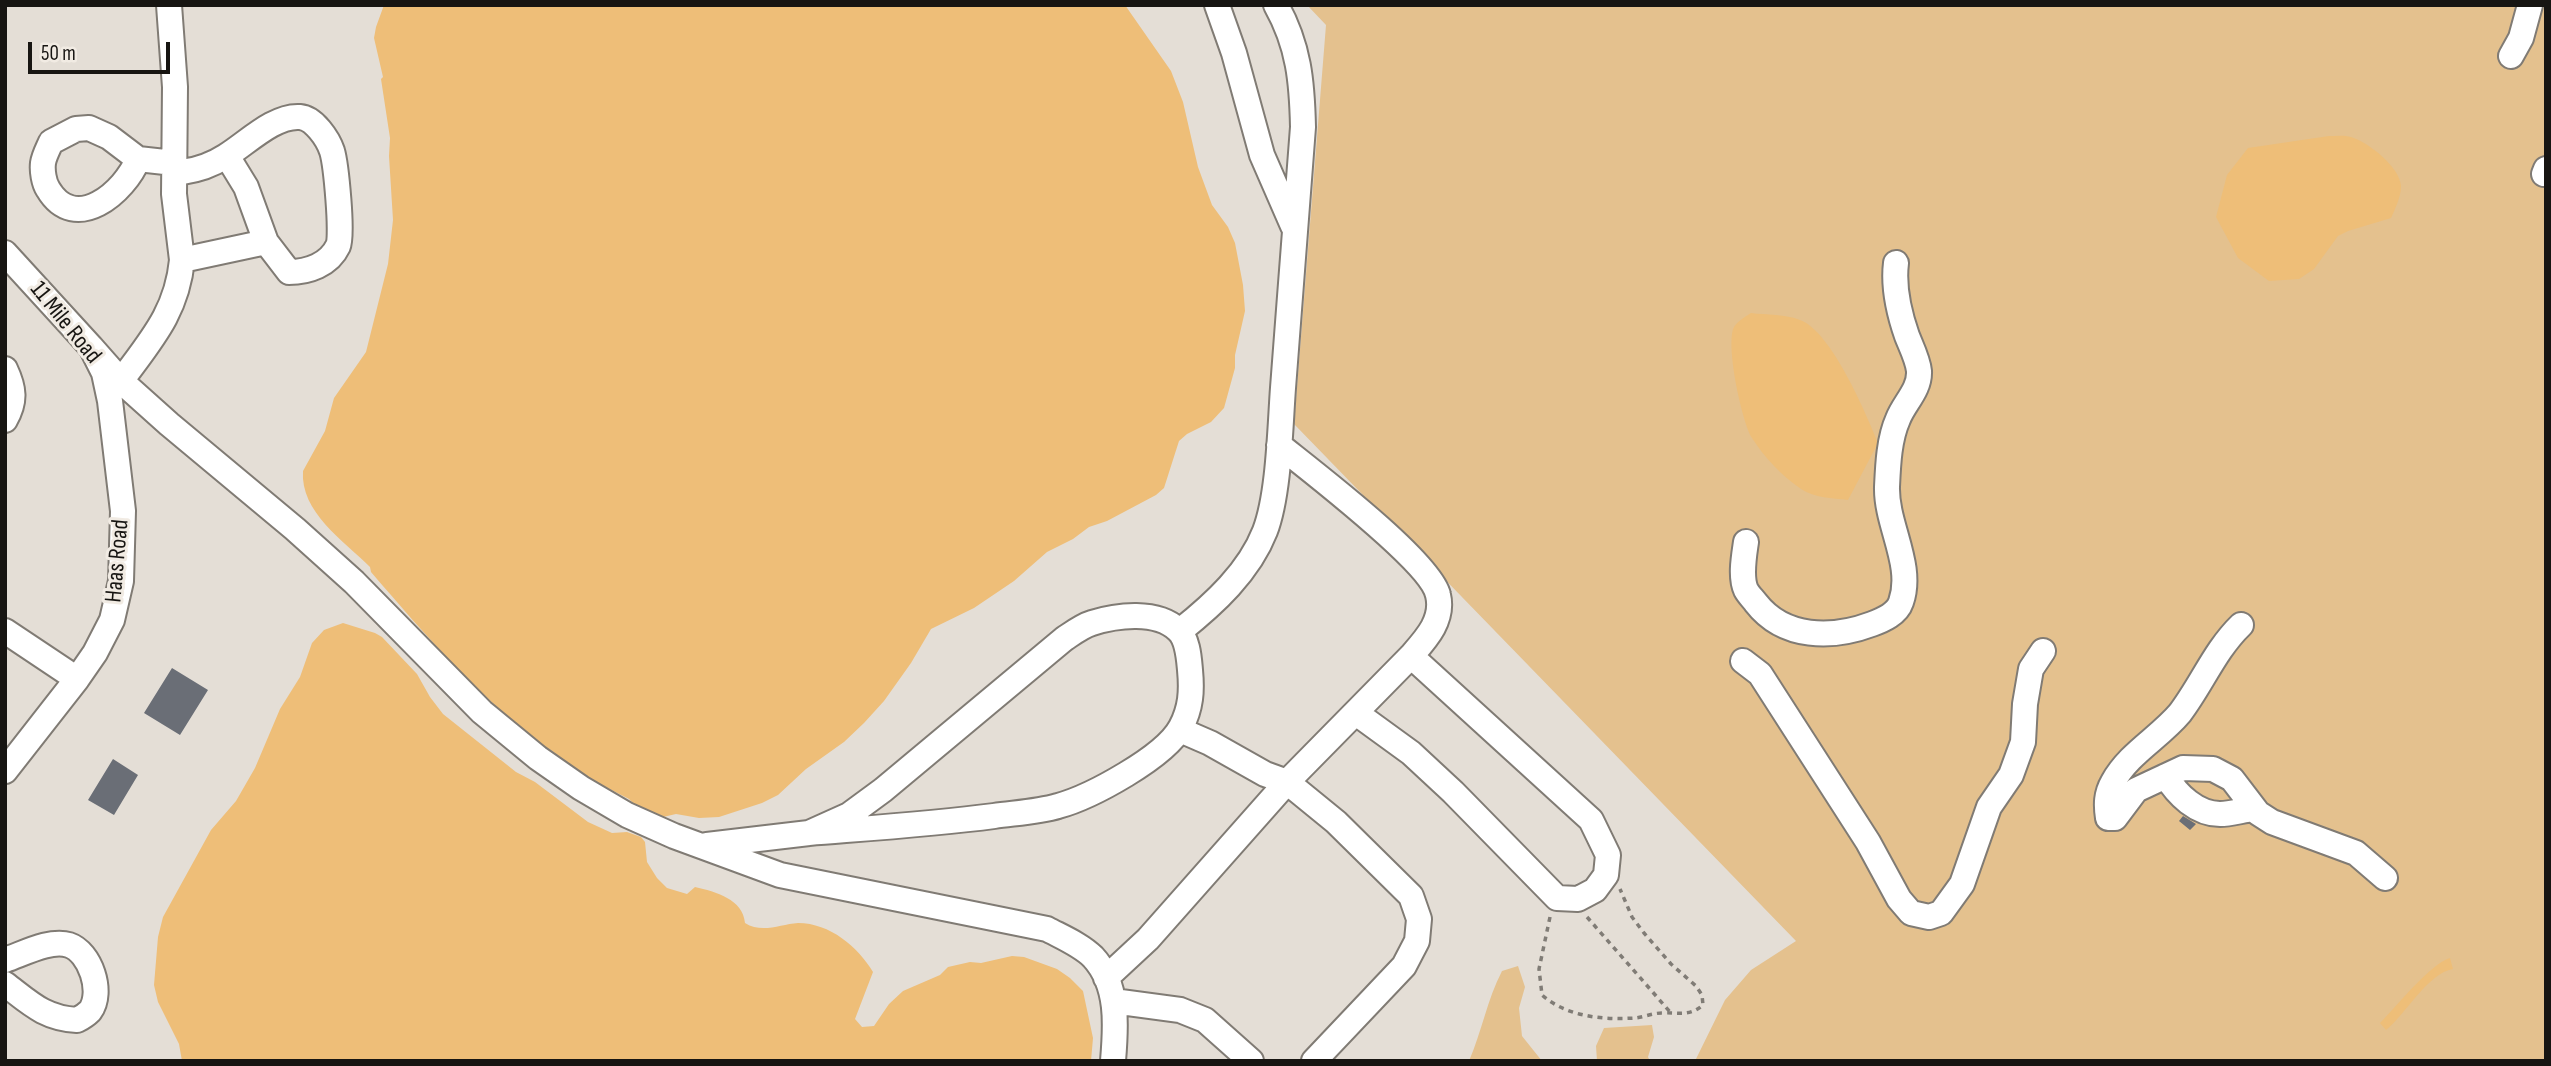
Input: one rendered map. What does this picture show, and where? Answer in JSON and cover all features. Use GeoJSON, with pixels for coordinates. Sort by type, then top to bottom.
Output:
{"type":"FeatureCollection","features":[{"type":"Feature","properties":{"kind":"street"},"geometry":{"type":"LineString","coordinates":[[169,5],[175,87],[174,194],[182,260],[176,296],[161,327],[116,391],[355,582],[482,712],[538,758],[627,815],[674,836],[780,874],[1047,929],[1076,944],[1093,957],[1110,989],[1116,1026],[1113,1061]]}},
{"type":"Feature","properties":{"kind":"street"},"geometry":{"type":"LineString","coordinates":[[1217,5],[1234,53],[1262,155],[1294,228]]}},
{"type":"Feature","properties":{"kind":"street"},"geometry":{"type":"LineString","coordinates":[[1180,631],[1208,608],[1253,557],[1266,529],[1272,500],[1279,445],[1303,127],[1302,82],[1296,51],[1276,5]]}},
{"type":"Feature","properties":{"kind":"street"},"geometry":{"type":"LineString","coordinates":[[2511,56],[2521,38],[2530,5]]}},
{"type":"Feature","properties":{"kind":"street"},"geometry":{"type":"LineString","coordinates":[[138,159],[174,163],[181,172],[200,170],[227,156],[271,125],[301,117],[311,121],[332,152],[340,226],[338,246],[318,267],[302,272],[289,272],[266,242],[246,187],[227,156]]}},
{"type":"Feature","properties":{"kind":"street"},"geometry":{"type":"LineString","coordinates":[[182,260],[266,242]]}},
{"type":"Feature","properties":{"kind":"street","name":"11 Mile Road"},"geometry":{"type":"LineString","coordinates":[[5,253],[91,347],[116,391]]}},
{"type":"Feature","properties":{"kind":"street"},"geometry":{"type":"LineString","coordinates":[[1746,542],[1745,589],[1763,612],[1783,626],[1817,635],[1854,631],[1886,619],[1900,607],[1904,592],[1904,571],[1887,491],[1889,461],[1898,418],[1917,386],[1919,371],[1903,323],[1894,283],[1896,263]]}},
{"type":"Feature","properties":{"kind":"street"},"geometry":{"type":"LineString","coordinates":[[5,369],[15,393],[11,410],[5,420]]}},
{"type":"Feature","properties":{"kind":"street","name":"Haas Road"},"geometry":{"type":"LineString","coordinates":[[5,771],[77,680],[96,653],[112,620],[121,582],[122,511],[116,391]]}},
{"type":"Feature","properties":{"kind":"street"},"geometry":{"type":"LineString","coordinates":[[1110,989],[1148,939],[1287,782],[1430,635],[1438,613],[1438,595],[1432,580],[1368,518],[1279,445]]}},
{"type":"Feature","properties":{"kind":"street"},"geometry":{"type":"LineString","coordinates":[[703,845],[809,833],[930,824],[1058,806],[1097,790],[1131,771],[1180,730],[1191,705],[1188,650],[1180,631],[1163,622],[1142,617],[1119,616],[1089,624],[1064,639],[883,790],[849,815],[809,833]]}},
{"type":"Feature","properties":{"kind":"street"},"geometry":{"type":"LineString","coordinates":[[2241,625],[2227,639],[2181,711],[2158,737],[2122,768],[2111,784],[2106,803],[2108,818],[2115,818],[2136,790],[2183,768],[2213,769],[2232,779],[2255,809],[2272,822],[2357,853],[2385,878]]}},
{"type":"Feature","properties":{"kind":"street"},"geometry":{"type":"LineString","coordinates":[[5,631],[77,680]]}},
{"type":"Feature","properties":{"kind":"street"},"geometry":{"type":"LineString","coordinates":[[1743,661],[1760,674],[1868,842],[1899,899],[1911,913],[1929,917],[1941,913],[1962,884],[1989,807],[2011,775],[2020,756],[2024,742],[2028,681],[2031,669],[2043,651]]}},
{"type":"Feature","properties":{"kind":"street"},"geometry":{"type":"LineString","coordinates":[[1356,713],[1411,753],[1564,898],[1578,899],[1595,890],[1606,875],[1608,855],[1591,820],[1411,656]]}},
{"type":"Feature","properties":{"kind":"street"},"geometry":{"type":"LineString","coordinates":[[1180,730],[1210,743],[1265,774],[1287,782],[1336,822],[1411,896],[1419,919],[1417,940],[1404,966],[1314,1061]]}},
{"type":"Feature","properties":{"kind":"street"},"geometry":{"type":"LineString","coordinates":[[2166,776],[2180,796],[2204,811],[2221,814],[2255,809]]}},
{"type":"Feature","properties":{"kind":"street"},"geometry":{"type":"LineString","coordinates":[[5,960],[52,944],[69,945],[85,958],[96,988],[91,1010],[77,1020],[56,1019],[5,984]]}},
{"type":"Feature","properties":{"kind":"street"},"geometry":{"type":"LineString","coordinates":[[1110,989],[1135,1002],[1180,1010],[1205,1020],[1251,1061]]}},
{"type":"Feature","properties":{"kind":"path"},"geometry":{"type":"LineString","coordinates":[[1619,887],[1632,917],[1702,995],[1703,1005],[1695,1012],[1684,1014],[1635,1018],[1597,1017],[1560,1008],[1542,995],[1539,970],[1564,898],[1671,1013]]}},
{"type":"Feature","properties":{"kind":"shaded area"},"geometry":{"type":"Polygon","coordinates":[[[384,5],[1125,5],[1171,71],[1183,102],[1198,167],[1212,205],[1228,227],[1235,243],[1245,311],[1235,355],[1235,368],[1224,408],[1211,422],[1179,441],[1164,488],[1156,495],[1107,521],[1089,527],[1073,539],[1047,552],[1014,581],[974,608],[931,629],[884,701],[864,723],[778,795],[719,817],[699,818],[676,814],[663,817],[642,812],[629,799],[586,777],[540,744],[472,683],[411,618],[371,572],[370,567],[326,525],[316,513],[304,486],[303,471],[325,431],[334,398],[366,352],[388,264],[393,220],[390,138],[381,79],[383,77],[374,38],[384,5]]]}},
{"type":"Feature","properties":{"kind":"shaded area"},"geometry":{"type":"Polygon","coordinates":[[[1307,5],[2546,5],[2546,1061],[1695,1061],[1725,1000],[1751,970],[1796,941],[1294,424],[1326,25],[1307,5]]]}},
{"type":"Feature","properties":{"kind":"shaded area"},"geometry":{"type":"Polygon","coordinates":[[[2346,136],[2358,140],[2389,163],[2401,186],[2396,207],[2391,218],[2338,236],[2314,269],[2299,279],[2269,281],[2238,258],[2216,217],[2227,175],[2248,148],[2346,136]]]}},
{"type":"Feature","properties":{"kind":"shaded area"},"geometry":{"type":"Polygon","coordinates":[[[1751,313],[1789,317],[1812,327],[1824,340],[1846,374],[1878,443],[1848,500],[1818,496],[1801,489],[1774,466],[1752,438],[1740,400],[1732,349],[1734,327],[1751,313]]]}},
{"type":"Feature","properties":{"kind":"shaded area"},"geometry":{"type":"Polygon","coordinates":[[[343,623],[382,637],[417,674],[443,714],[516,772],[535,782],[588,822],[612,833],[627,832],[641,837],[645,842],[647,862],[667,888],[687,894],[695,887],[720,894],[734,902],[745,923],[758,928],[810,924],[842,938],[873,972],[855,1019],[862,1027],[874,1026],[889,1004],[903,991],[940,975],[948,967],[1012,956],[1024,957],[1057,969],[1083,991],[1093,1038],[1091,1061],[182,1061],[179,1044],[158,1002],[154,985],[158,937],[163,917],[211,830],[236,801],[255,768],[280,709],[300,677],[312,643],[324,630],[343,623]]]}},
{"type":"Feature","properties":{"kind":"shaded area"},"geometry":{"type":"Polygon","coordinates":[[[2450,958],[2453,969],[2444,972],[2426,986],[2386,1030],[2380,1023],[2423,977],[2450,958]]]}},
{"type":"Feature","properties":{"kind":"shaded area"},"geometry":{"type":"Polygon","coordinates":[[[1518,966],[1525,987],[1519,1008],[1522,1036],[1542,1061],[1469,1061],[1502,971],[1518,966]]]}},
{"type":"Feature","properties":{"kind":"shaded area"},"geometry":{"type":"Polygon","coordinates":[[[1652,1025],[1654,1037],[1648,1057],[1650,1061],[1597,1061],[1596,1046],[1604,1028],[1652,1025]]]}},
{"type":"Feature","properties":{"kind":"building"},"geometry":{"type":"Polygon","coordinates":[[[172,668],[208,690],[180,735],[144,713],[172,668]]]}},
{"type":"Feature","properties":{"kind":"building"},"geometry":{"type":"Polygon","coordinates":[[[113,759],[138,775],[114,815],[88,800],[113,759]]]}},
{"type":"Feature","properties":{"kind":"building"},"geometry":{"type":"Polygon","coordinates":[[[2183,816],[2196,824],[2190,830],[2179,821],[2183,816]]]}}]}
